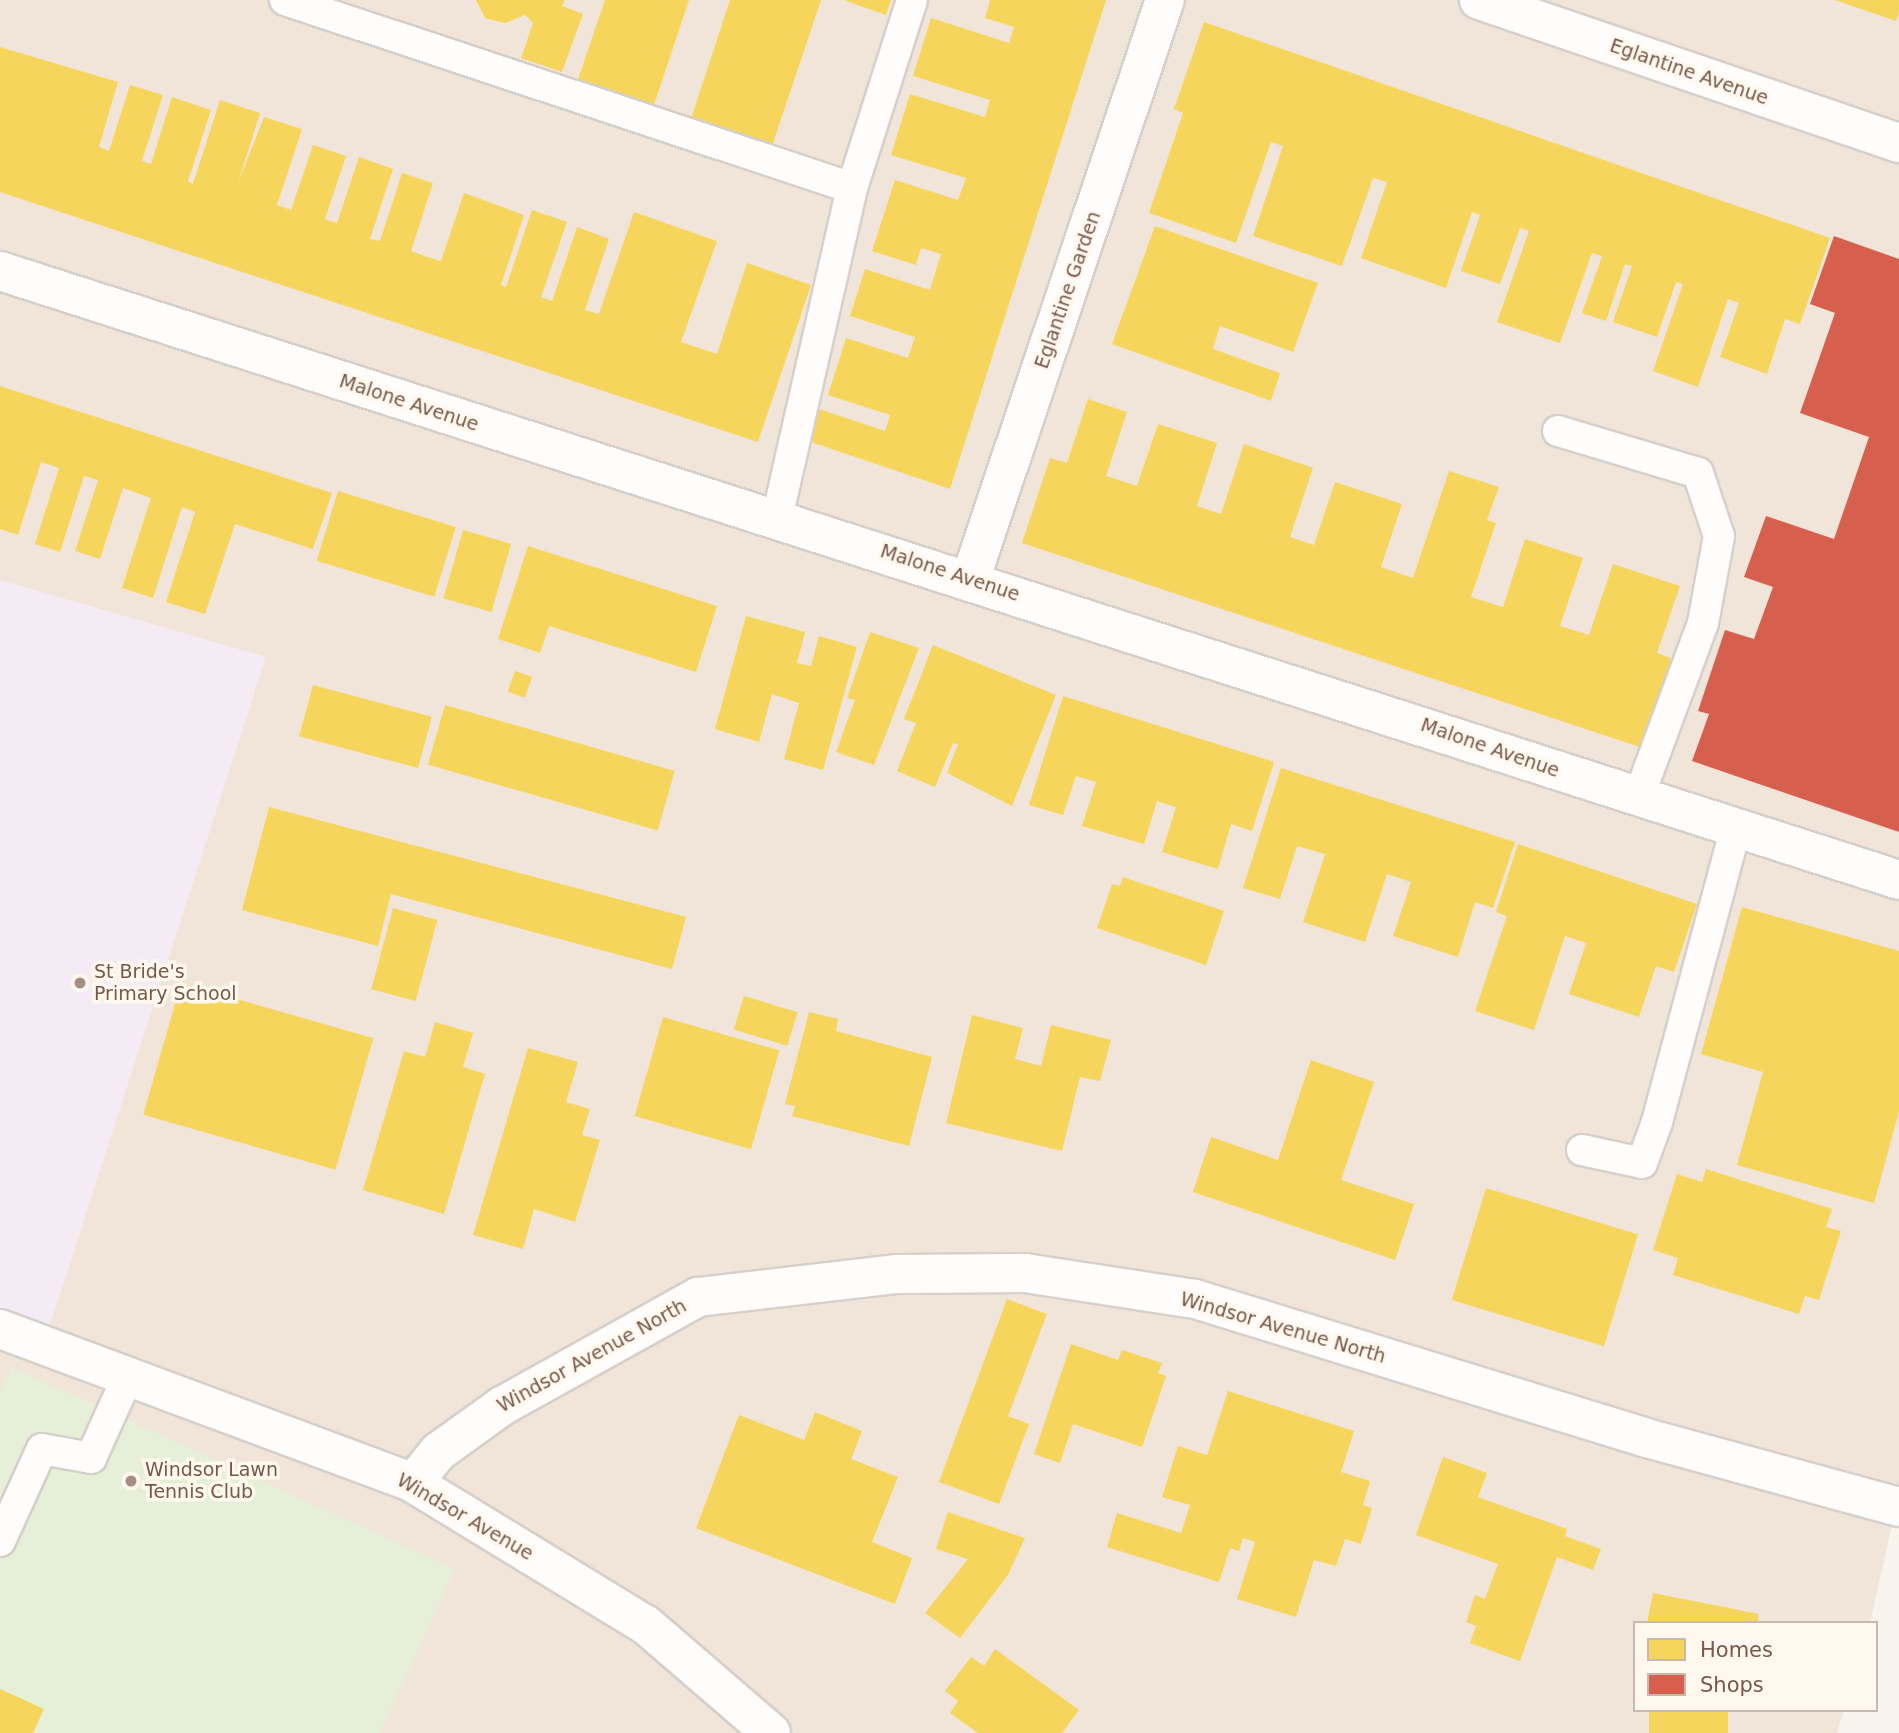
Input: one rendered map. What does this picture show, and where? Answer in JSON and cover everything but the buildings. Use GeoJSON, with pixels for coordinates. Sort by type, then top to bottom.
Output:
{"type":"FeatureCollection","features":[{"type":"Feature","properties":{"kind":"street","name":"Eglantine Garden"},"geometry":{"type":"LineString","coordinates":[[970,580],[1165,0]]}},
{"type":"Feature","properties":{"kind":"street","name":"Eglantine Avenue"},"geometry":{"type":"LineString","coordinates":[[1479,0],[1899,143]]}},
{"type":"Feature","properties":{"kind":"street","name":"Malone Avenue"},"geometry":{"type":"LineString","coordinates":[[0,271],[970,580],[1735,831],[1899,880]]}},
{"type":"Feature","properties":{"kind":"street","name":"Windsor Avenue North"},"geometry":{"type":"LineString","coordinates":[[413,1483],[438,1452],[502,1406],[698,1297],[898,1275],[1025,1273],[1195,1299],[1643,1437],[1899,1507]]}},
{"type":"Feature","properties":{"kind":"street","name":"Windsor Avenue"},"geometry":{"type":"LineString","coordinates":[[0,1329],[413,1483],[646,1625],[771,1733]]}},
{"type":"Feature","properties":{"kind":"lane"},"geometry":{"type":"LineString","coordinates":[[285,0],[852,188]]}},
{"type":"Feature","properties":{"kind":"lane"},"geometry":{"type":"LineString","coordinates":[[777,518],[852,188],[912,0]]}},
{"type":"Feature","properties":{"kind":"lane"},"geometry":{"type":"LineString","coordinates":[[1558,431],[1698,473],[1720,536],[1703,623],[1638,799]]}},
{"type":"Feature","properties":{"kind":"lane"},"geometry":{"type":"LineString","coordinates":[[1582,1150],[1642,1163],[1657,1122],[1735,831]]}},
{"type":"Feature","properties":{"kind":"lane"},"geometry":{"type":"LineString","coordinates":[[0,1541],[42,1449],[91,1458],[128,1376]]}},
{"type":"Feature","properties":{"kind":"shaded area"},"geometry":{"type":"Polygon","coordinates":[[[0,0],[1899,0],[1899,1494],[1870,1621],[1633,1621],[1633,1712],[1843,1712],[1837,1733],[0,1733],[0,0]]]}},
{"type":"Feature","properties":{"kind":"shaded area","name":"St Bride's Primary School"},"geometry":{"type":"Polygon","coordinates":[[[0,580],[266,657],[50,1325],[0,1309],[0,580]]]}},
{"type":"Feature","properties":{"kind":"green space","name":"Windsor Lawn Tennis Club"},"geometry":{"type":"Polygon","coordinates":[[[12,1367],[455,1569],[380,1733],[0,1733],[0,1393],[12,1367]]]}},
{"type":"Feature","properties":{"kind":"place","name":"St Bride's Primary School"},"geometry":{"type":"Point","coordinates":[80,983]}},
{"type":"Feature","properties":{"kind":"place","name":"Windsor Lawn Tennis Club"},"geometry":{"type":"Point","coordinates":[131,1481]}}]}
